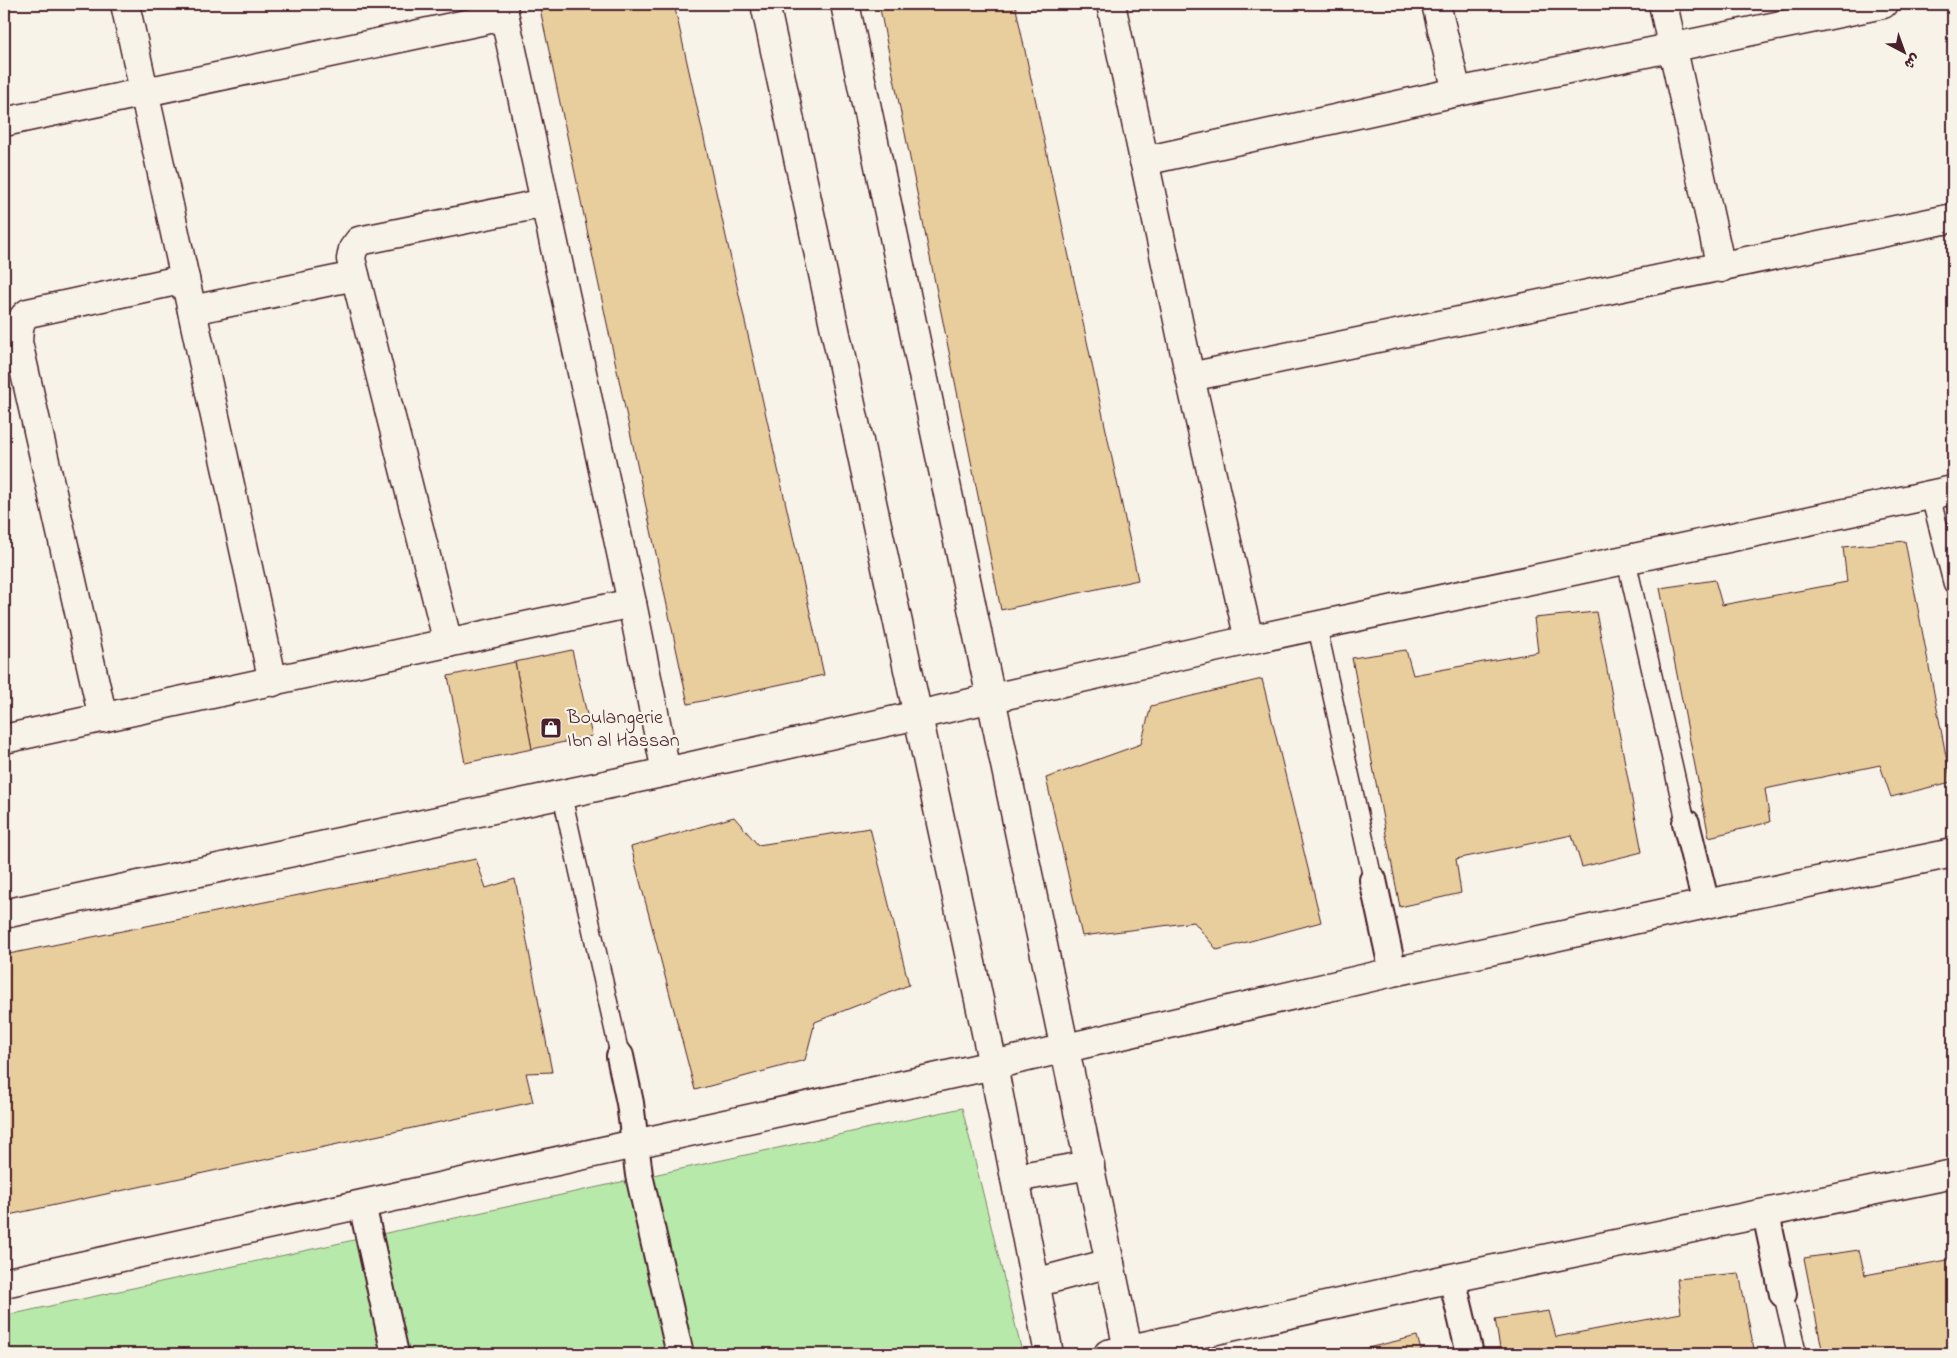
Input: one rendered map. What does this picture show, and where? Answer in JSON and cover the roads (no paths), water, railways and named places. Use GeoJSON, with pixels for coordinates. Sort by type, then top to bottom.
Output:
{"type":"FeatureCollection","features":[{"type":"Feature","properties":{"kind":"street"},"geometry":{"type":"LineString","coordinates":[[126,4],[273,682]]}},
{"type":"Feature","properties":{"kind":"street"},"geometry":{"type":"LineString","coordinates":[[765,4],[993,1064],[1049,1354]]}},
{"type":"Feature","properties":{"kind":"street"},"geometry":{"type":"LineString","coordinates":[[845,4],[1066,1048],[1110,1263],[1122,1353],[1452,1278],[1953,1174]]}},
{"type":"Feature","properties":{"kind":"street"},"geometry":{"type":"LineString","coordinates":[[1111,4],[1190,377],[1249,640]]}},
{"type":"Feature","properties":{"kind":"street"},"geometry":{"type":"LineString","coordinates":[[1436,4],[1457,92]]}},
{"type":"Feature","properties":{"kind":"street"},"geometry":{"type":"LineString","coordinates":[[1663,4],[1721,268]]}},
{"type":"Feature","properties":{"kind":"street"},"geometry":{"type":"LineString","coordinates":[[1144,161],[1457,92],[1883,4]]}},
{"type":"Feature","properties":{"kind":"street"},"geometry":{"type":"LineString","coordinates":[[4,122],[503,10],[632,603],[666,772]]}},
{"type":"Feature","properties":{"kind":"street"},"geometry":{"type":"LineString","coordinates":[[448,643],[351,258],[353,249],[360,241],[545,203]]}},
{"type":"Feature","properties":{"kind":"street"},"geometry":{"type":"LineString","coordinates":[[1190,377],[1721,268],[1953,218]]}},
{"type":"Feature","properties":{"kind":"street"},"geometry":{"type":"LineString","coordinates":[[192,310],[355,276]]}},
{"type":"Feature","properties":{"kind":"street"},"geometry":{"type":"LineString","coordinates":[[103,718],[11,343],[20,322],[28,314],[185,279]]}},
{"type":"Feature","properties":{"kind":"street"},"geometry":{"type":"LineString","coordinates":[[4,914],[562,795],[1249,640],[1942,492]]}},
{"type":"Feature","properties":{"kind":"street"},"geometry":{"type":"LineString","coordinates":[[4,739],[632,603]]}},
{"type":"Feature","properties":{"kind":"street"},"geometry":{"type":"LineString","coordinates":[[1686,824],[1706,904]]}},
{"type":"Feature","properties":{"kind":"street"},"geometry":{"type":"LineString","coordinates":[[4,1283],[1066,1048],[1393,972],[1953,853]]}},
{"type":"Feature","properties":{"kind":"street"},"geometry":{"type":"LineString","coordinates":[[1373,880],[1393,972]]}},
{"type":"Feature","properties":{"kind":"street"},"geometry":{"type":"LineString","coordinates":[[620,1056],[630,1103],[639,1175],[680,1354]]}},
{"type":"Feature","properties":{"kind":"street"},"geometry":{"type":"LineString","coordinates":[[1015,1178],[1090,1165]]}},
{"type":"Feature","properties":{"kind":"street"},"geometry":{"type":"LineString","coordinates":[[362,1204],[395,1354]]}},
{"type":"Feature","properties":{"kind":"street"},"geometry":{"type":"LineString","coordinates":[[1766,1214],[1783,1294]]}},
{"type":"Feature","properties":{"kind":"street"},"geometry":{"type":"LineString","coordinates":[[1035,1283],[1110,1263]]}},
{"type":"Feature","properties":{"kind":"street"},"geometry":{"type":"LineString","coordinates":[[1452,1278],[1470,1354]]}},
{"type":"Feature","properties":{"kind":"lane"},"geometry":{"type":"LineString","coordinates":[[1942,492],[1953,584]]}},
{"type":"Feature","properties":{"kind":"lane"},"geometry":{"type":"LineString","coordinates":[[1626,559],[1686,824]]}},
{"type":"Feature","properties":{"kind":"lane"},"geometry":{"type":"LineString","coordinates":[[1317,626],[1373,880]]}},
{"type":"Feature","properties":{"kind":"lane"},"geometry":{"type":"LineString","coordinates":[[562,795],[620,1056]]}},
{"type":"Feature","properties":{"kind":"lane"},"geometry":{"type":"LineString","coordinates":[[1783,1294],[1797,1354]]}},
{"type":"Feature","properties":{"kind":"place","name":"Boulangerie Ibn al Hassan"},"geometry":{"type":"Point","coordinates":[551,728]}}]}
